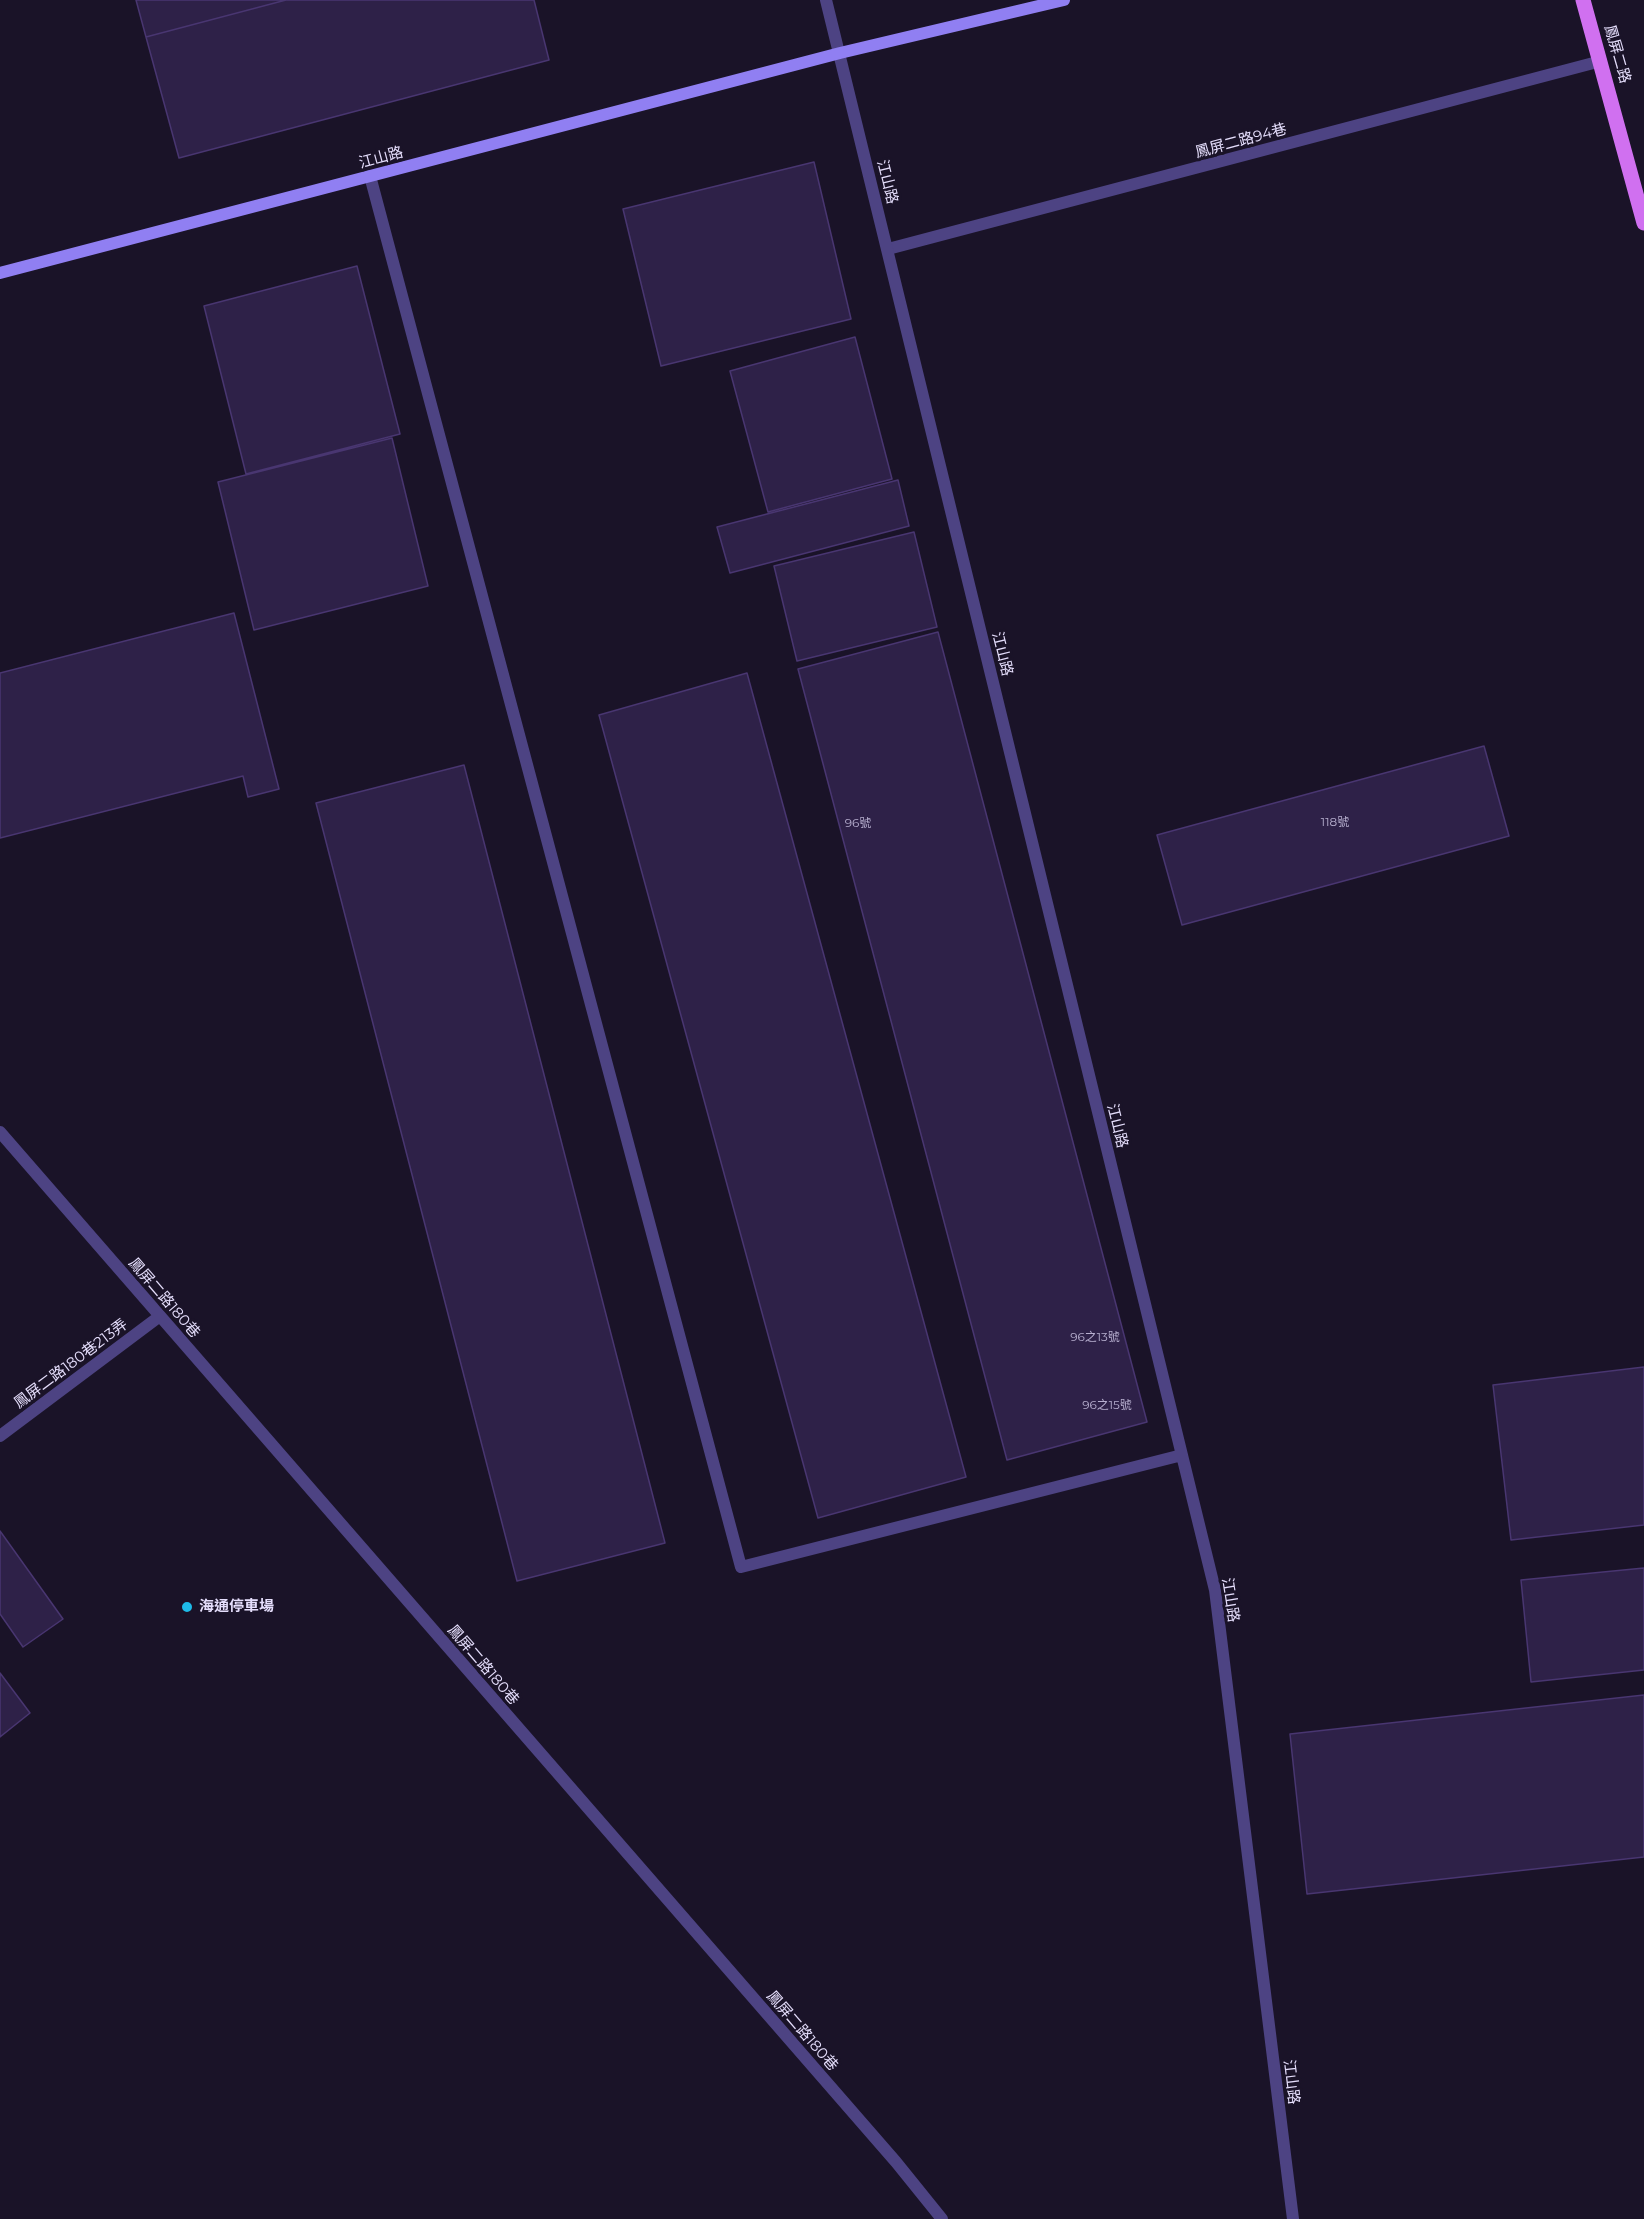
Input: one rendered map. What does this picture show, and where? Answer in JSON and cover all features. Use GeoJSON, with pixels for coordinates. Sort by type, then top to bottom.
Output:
{"type":"FeatureCollection","features":[{"type":"Feature","properties":{"kind":"main road","name":"鳳屏二路"},"geometry":{"type":"LineString","coordinates":[[1583,0],[1644,223]]}},
{"type":"Feature","properties":{"kind":"street","name":"江山路"},"geometry":{"type":"LineString","coordinates":[[826,0],[1215,1590],[1293,2219]]}},
{"type":"Feature","properties":{"kind":"street","name":"江山路"},"geometry":{"type":"LineString","coordinates":[[0,273],[840,53],[1064,0]]}},
{"type":"Feature","properties":{"kind":"street","name":"鳳屏二路94巷"},"geometry":{"type":"LineString","coordinates":[[888,249],[1601,62]]}},
{"type":"Feature","properties":{"kind":"street"},"geometry":{"type":"LineString","coordinates":[[370,176],[741,1567],[1182,1455]]}},
{"type":"Feature","properties":{"kind":"street","name":"鳳屏二路180巷"},"geometry":{"type":"LineString","coordinates":[[0,1132],[896,2162],[942,2219]]}},
{"type":"Feature","properties":{"kind":"street","name":"鳳屏二路180巷213弄"},"geometry":{"type":"LineString","coordinates":[[0,1436],[160,1316]]}},
{"type":"Feature","properties":{"kind":"building"},"geometry":{"type":"Polygon","coordinates":[[[136,0],[286,0],[146,37],[136,0]]]}},
{"type":"Feature","properties":{"kind":"building"},"geometry":{"type":"Polygon","coordinates":[[[286,0],[534,0],[549,60],[179,158],[146,37],[286,0]]]}},
{"type":"Feature","properties":{"kind":"building"},"geometry":{"type":"Polygon","coordinates":[[[814,162],[851,319],[661,366],[623,209],[814,162]]]}},
{"type":"Feature","properties":{"kind":"building"},"geometry":{"type":"Polygon","coordinates":[[[357,266],[400,434],[246,474],[204,306],[357,266]]]}},
{"type":"Feature","properties":{"kind":"building"},"geometry":{"type":"Polygon","coordinates":[[[855,337],[892,479],[768,512],[730,371],[855,337]]]}},
{"type":"Feature","properties":{"kind":"building"},"geometry":{"type":"Polygon","coordinates":[[[392,438],[428,586],[254,630],[218,482],[392,438]]]}},
{"type":"Feature","properties":{"kind":"building"},"geometry":{"type":"Polygon","coordinates":[[[898,480],[909,526],[730,573],[717,527],[898,480]]]}},
{"type":"Feature","properties":{"kind":"building"},"geometry":{"type":"Polygon","coordinates":[[[914,532],[937,627],[797,661],[774,566],[914,532]]]}},
{"type":"Feature","properties":{"kind":"building"},"geometry":{"type":"Polygon","coordinates":[[[234,613],[279,789],[248,797],[243,776],[0,838],[0,673],[234,613]]]}},
{"type":"Feature","properties":{"kind":"building"},"geometry":{"type":"Polygon","coordinates":[[[938,632],[1147,1422],[1007,1460],[798,669],[938,632]]]}},
{"type":"Feature","properties":{"kind":"building"},"geometry":{"type":"Polygon","coordinates":[[[747,673],[966,1477],[818,1518],[599,715],[747,673]]]}},
{"type":"Feature","properties":{"kind":"building"},"geometry":{"type":"Polygon","coordinates":[[[1484,746],[1509,836],[1182,925],[1157,835],[1484,746]]]}},
{"type":"Feature","properties":{"kind":"building"},"geometry":{"type":"Polygon","coordinates":[[[464,765],[665,1543],[517,1581],[316,803],[464,765]]]}},
{"type":"Feature","properties":{"kind":"building"},"geometry":{"type":"Polygon","coordinates":[[[1644,1367],[1644,1525],[1511,1540],[1493,1385],[1644,1367]]]}},
{"type":"Feature","properties":{"kind":"building"},"geometry":{"type":"Polygon","coordinates":[[[0,1531],[63,1619],[23,1647],[0,1614],[0,1531]]]}},
{"type":"Feature","properties":{"kind":"building"},"geometry":{"type":"Polygon","coordinates":[[[1644,1568],[1644,1670],[1531,1682],[1521,1580],[1644,1568]]]}},
{"type":"Feature","properties":{"kind":"building"},"geometry":{"type":"Polygon","coordinates":[[[0,1673],[30,1713],[0,1737],[0,1673]]]}},
{"type":"Feature","properties":{"kind":"building"},"geometry":{"type":"Polygon","coordinates":[[[1644,1695],[1644,1857],[1307,1894],[1290,1734],[1644,1695]]]}},
{"type":"Feature","properties":{"kind":"place","name":"海通停車場"},"geometry":{"type":"Point","coordinates":[187,1607]}}]}
